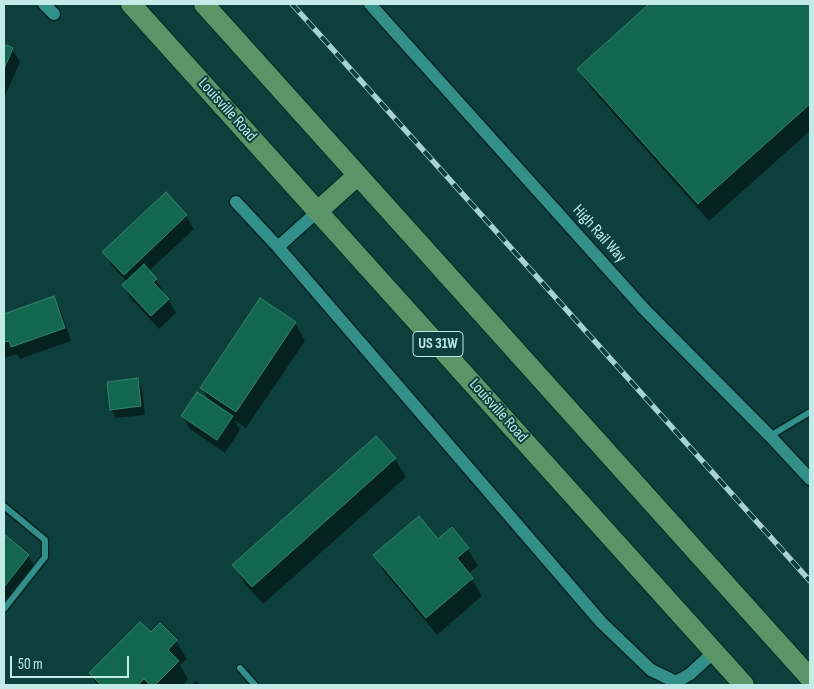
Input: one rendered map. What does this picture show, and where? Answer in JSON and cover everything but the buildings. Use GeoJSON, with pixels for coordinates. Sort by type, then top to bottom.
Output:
{"type":"FeatureCollection","features":[{"type":"Feature","properties":{"kind":"main road","name":"Louisville Road"},"geometry":{"type":"LineString","coordinates":[[131,4],[744,685]]}},
{"type":"Feature","properties":{"kind":"main road"},"geometry":{"type":"LineString","coordinates":[[204,4],[810,678]]}},
{"type":"Feature","properties":{"kind":"main road"},"geometry":{"type":"LineString","coordinates":[[318,211],[358,175]]}},
{"type":"Feature","properties":{"kind":"street"},"geometry":{"type":"LineString","coordinates":[[44,4],[54,14]]}},
{"type":"Feature","properties":{"kind":"street","name":"High Rail Way"},"geometry":{"type":"LineString","coordinates":[[370,4],[645,310],[810,479]]}},
{"type":"Feature","properties":{"kind":"street"},"geometry":{"type":"LineString","coordinates":[[236,202],[278,247],[601,622],[651,670],[676,682],[690,674],[714,652]]}},
{"type":"Feature","properties":{"kind":"street"},"geometry":{"type":"LineString","coordinates":[[278,247],[318,211]]}},
{"type":"Feature","properties":{"kind":"lane"},"geometry":{"type":"LineString","coordinates":[[770,436],[810,412]]}},
{"type":"Feature","properties":{"kind":"lane"},"geometry":{"type":"LineString","coordinates":[[4,506],[45,540],[45,557],[4,609]]}},
{"type":"Feature","properties":{"kind":"lane"},"geometry":{"type":"LineString","coordinates":[[240,668],[255,685]]}},
{"type":"Feature","properties":{"kind":"railway"},"geometry":{"type":"LineString","coordinates":[[292,4],[810,581]]}}]}
